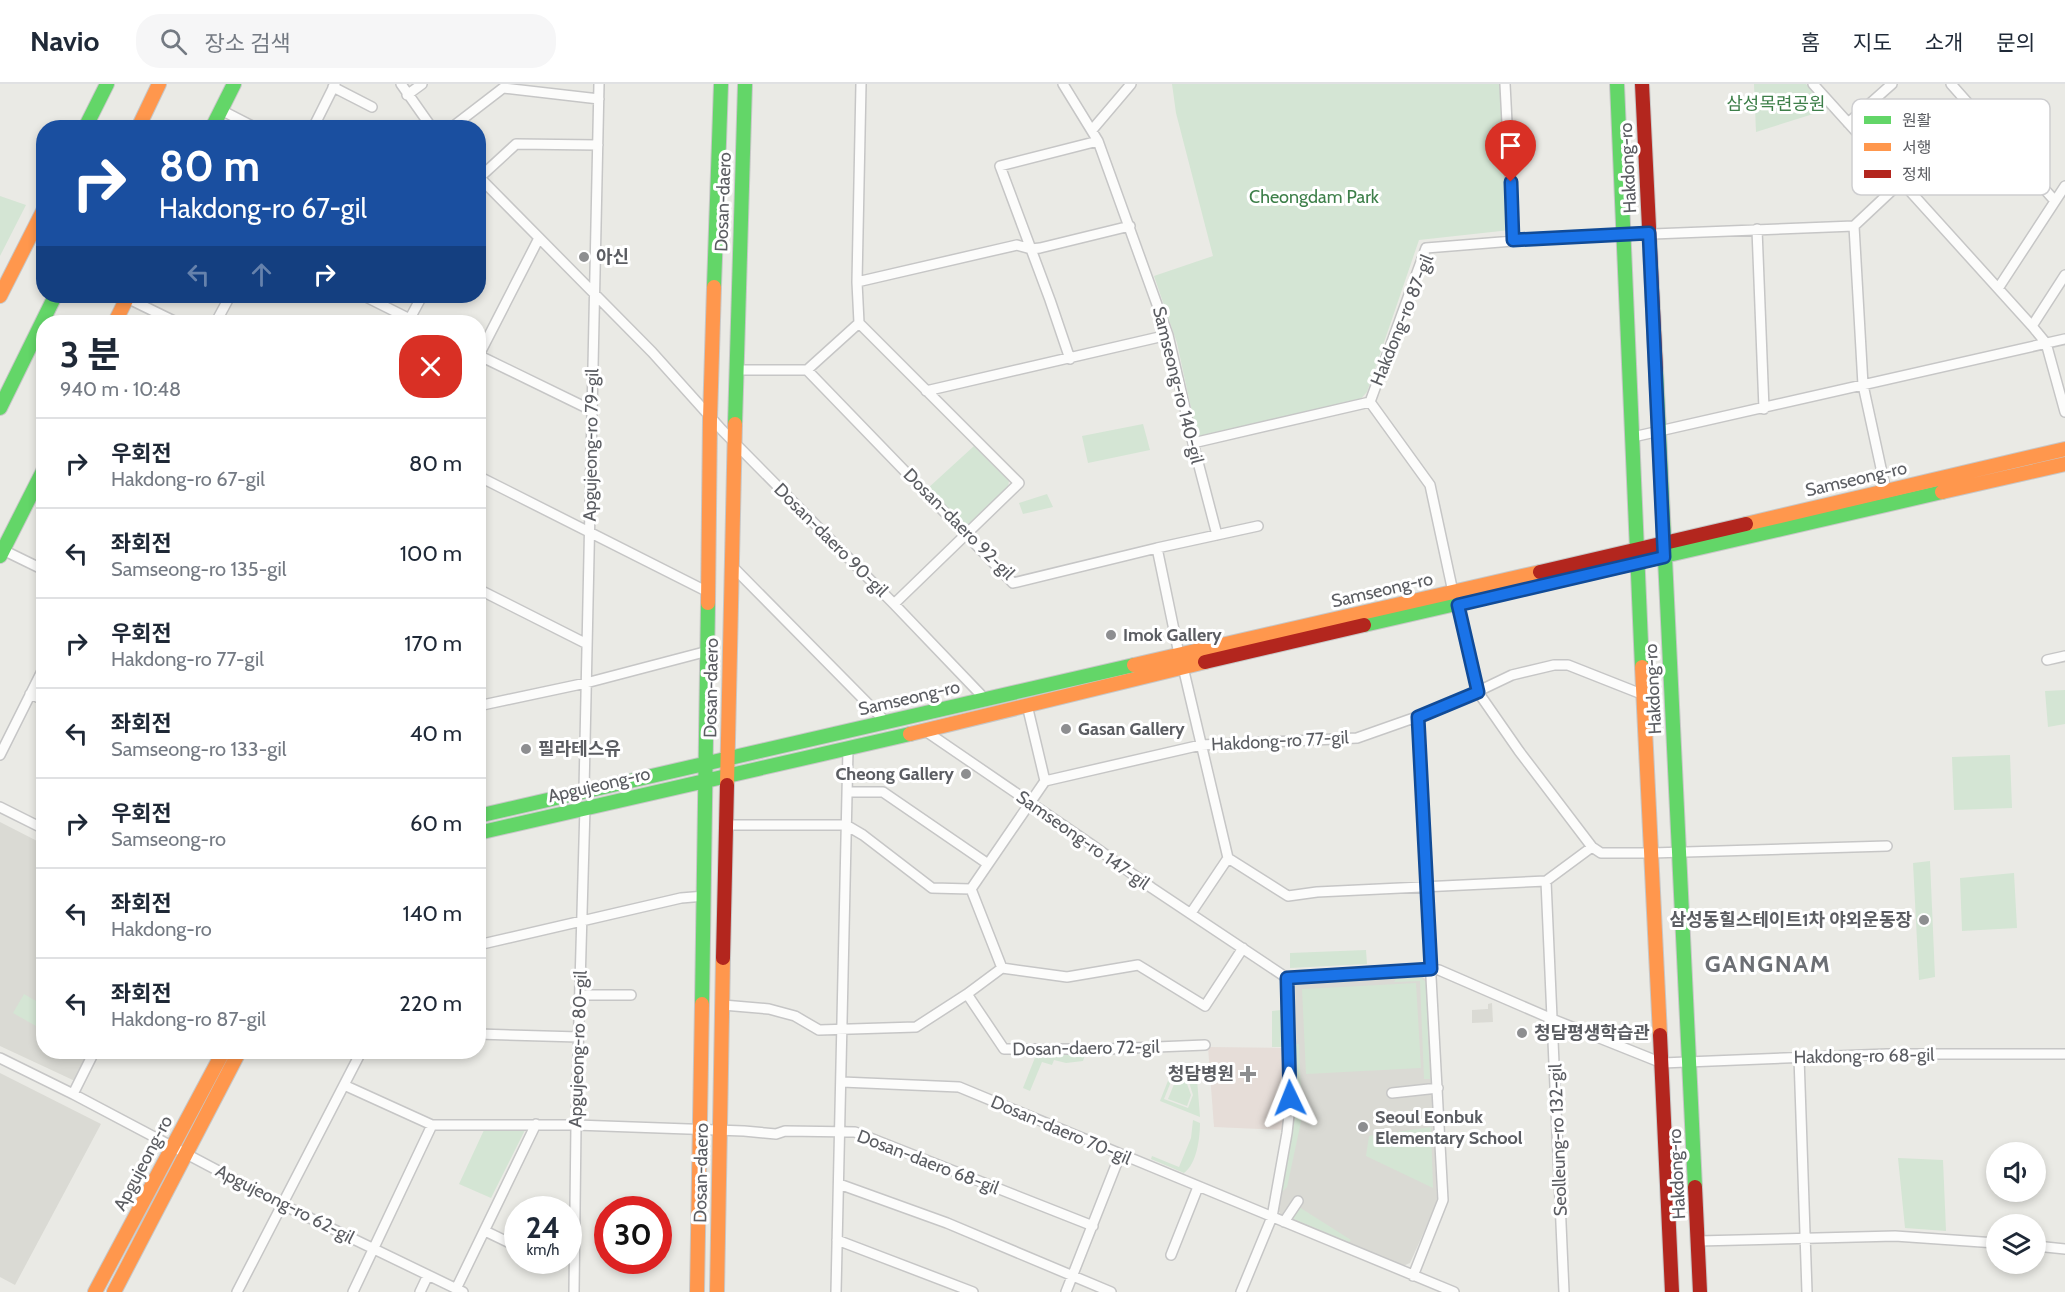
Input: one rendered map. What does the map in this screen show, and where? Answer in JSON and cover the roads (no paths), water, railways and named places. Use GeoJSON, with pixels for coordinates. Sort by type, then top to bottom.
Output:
{"type":"FeatureCollection","features":[{"type":"Feature","properties":{"kind":"main road"},"geometry":{"type":"LineString","coordinates":[[78,120],[92,84]]}},
{"type":"Feature","properties":{"kind":"main road"},"geometry":{"type":"LineString","coordinates":[[89,120],[107,84]]}},
{"type":"Feature","properties":{"kind":"main road"},"geometry":{"type":"LineString","coordinates":[[142,120],[159,84]]}},
{"type":"Feature","properties":{"kind":"main road"},"geometry":{"type":"LineString","coordinates":[[216,120],[234,84]]}},
{"type":"Feature","properties":{"kind":"main road","name":"Dosan-daero"},"geometry":{"type":"LineString","coordinates":[[697,1292],[707,779],[710,418],[721,84]]}},
{"type":"Feature","properties":{"kind":"main road","name":"Dosan-daero"},"geometry":{"type":"LineString","coordinates":[[717,1292],[731,565],[745,84]]}},
{"type":"Feature","properties":{"kind":"main road","name":"Hakdong-ro"},"geometry":{"type":"LineString","coordinates":[[1617,84],[1672,1292]]}},
{"type":"Feature","properties":{"kind":"main road","name":"Hakdong-ro"},"geometry":{"type":"LineString","coordinates":[[1642,84],[1664,542],[1675,853],[1689,1062],[1700,1292]]}},
{"type":"Feature","properties":{"kind":"main road"},"geometry":{"type":"LineString","coordinates":[[0,296],[36,225]]}},
{"type":"Feature","properties":{"kind":"main road"},"geometry":{"type":"LineString","coordinates":[[0,408],[36,335]]}},
{"type":"Feature","properties":{"kind":"main road","name":"Samseong-ro"},"geometry":{"type":"LineString","coordinates":[[707,764],[985,699],[1181,660],[1456,599],[1637,555],[1664,542],[2065,449]]}},
{"type":"Feature","properties":{"kind":"main road","name":"Samseong-ro"},"geometry":{"type":"LineString","coordinates":[[1637,555],[1664,557],[2065,464]]}},
{"type":"Feature","properties":{"kind":"main road"},"geometry":{"type":"LineString","coordinates":[[2,553],[36,485]]}},
{"type":"Feature","properties":{"kind":"main road","name":"Samseong-ro"},"geometry":{"type":"LineString","coordinates":[[728,776],[1027,705],[1181,660]]}},
{"type":"Feature","properties":{"kind":"main road","name":"Apgujeong-ro"},"geometry":{"type":"LineString","coordinates":[[486,814],[584,790],[707,764]]}},
{"type":"Feature","properties":{"kind":"main road","name":"Apgujeong-ro"},"geometry":{"type":"LineString","coordinates":[[486,830],[728,776]]}},
{"type":"Feature","properties":{"kind":"main road","name":"Apgujeong-ro"},"geometry":{"type":"LineString","coordinates":[[95,1292],[219,1059]]}},
{"type":"Feature","properties":{"kind":"main road","name":"Apgujeong-ro"},"geometry":{"type":"LineString","coordinates":[[114,1292],[235,1059]]}},
{"type":"Feature","properties":{"kind":"street"},"geometry":{"type":"LineString","coordinates":[[401,84],[426,120]]}},
{"type":"Feature","properties":{"kind":"street"},"geometry":{"type":"LineString","coordinates":[[407,95],[422,84]]}},
{"type":"Feature","properties":{"kind":"street","name":"Apgujeong-ro 79-gil"},"geometry":{"type":"LineString","coordinates":[[584,790],[599,84]]}},
{"type":"Feature","properties":{"kind":"street"},"geometry":{"type":"LineString","coordinates":[[861,84],[857,282],[859,323],[926,392],[1168,335]]}},
{"type":"Feature","properties":{"kind":"street","name":"Samseong-ro 140-gil"},"geometry":{"type":"LineString","coordinates":[[1063,84],[1098,141],[1168,335],[1217,535]]}},
{"type":"Feature","properties":{"kind":"street"},"geometry":{"type":"LineString","coordinates":[[1092,130],[1131,84]]}},
{"type":"Feature","properties":{"kind":"street"},"geometry":{"type":"LineString","coordinates":[[1505,84],[1513,240]]}},
{"type":"Feature","properties":{"kind":"street"},"geometry":{"type":"LineString","coordinates":[[1814,84],[1852,127]]}},
{"type":"Feature","properties":{"kind":"street"},"geometry":{"type":"LineString","coordinates":[[1875,99],[1892,84]]}},
{"type":"Feature","properties":{"kind":"street"},"geometry":{"type":"LineString","coordinates":[[1951,84],[1964,99]]}},
{"type":"Feature","properties":{"kind":"street"},"geometry":{"type":"LineString","coordinates":[[317,120],[334,86],[372,107]]}},
{"type":"Feature","properties":{"kind":"street"},"geometry":{"type":"LineString","coordinates":[[462,120],[503,88],[599,99]]}},
{"type":"Feature","properties":{"kind":"street"},"geometry":{"type":"LineString","coordinates":[[221,110],[240,120]]}},
{"type":"Feature","properties":{"kind":"street"},"geometry":{"type":"LineString","coordinates":[[1848,123],[1852,119]]}},
{"type":"Feature","properties":{"kind":"street"},"geometry":{"type":"LineString","coordinates":[[1070,358],[1000,166],[1098,141]]}},
{"type":"Feature","properties":{"kind":"street"},"geometry":{"type":"LineString","coordinates":[[486,171],[516,144],[598,145]]}},
{"type":"Feature","properties":{"kind":"street","name":"Dosan-daero 90-gil"},"geometry":{"type":"LineString","coordinates":[[486,184],[652,351],[710,418],[894,604],[1019,483],[926,392]]}},
{"type":"Feature","properties":{"kind":"street"},"geometry":{"type":"LineString","coordinates":[[1999,287],[2065,186]]}},
{"type":"Feature","properties":{"kind":"street"},"geometry":{"type":"LineString","coordinates":[[1886,491],[1863,385],[1854,226],[1887,195]]}},
{"type":"Feature","properties":{"kind":"street"},"geometry":{"type":"LineString","coordinates":[[1915,195],[1999,287],[2046,343],[2065,412]]}},
{"type":"Feature","properties":{"kind":"street"},"geometry":{"type":"LineString","coordinates":[[2050,195],[2055,201]]}},
{"type":"Feature","properties":{"kind":"street"},"geometry":{"type":"LineString","coordinates":[[857,282],[1017,245],[1031,249],[1130,226]]}},
{"type":"Feature","properties":{"kind":"street","name":"Hakdong-ro 87-gil"},"geometry":{"type":"LineString","coordinates":[[1193,443],[1370,402],[1426,248],[1513,240],[1623,234],[1854,226]]}},
{"type":"Feature","properties":{"kind":"street"},"geometry":{"type":"LineString","coordinates":[[1757,229],[1764,409]]}},
{"type":"Feature","properties":{"kind":"street"},"geometry":{"type":"LineString","coordinates":[[486,341],[539,238]]}},
{"type":"Feature","properties":{"kind":"street"},"geometry":{"type":"LineString","coordinates":[[2032,326],[2065,275]]}},
{"type":"Feature","properties":{"kind":"street"},"geometry":{"type":"LineString","coordinates":[[140,303],[163,315]]}},
{"type":"Feature","properties":{"kind":"street"},"geometry":{"type":"LineString","coordinates":[[377,303],[400,315]]}},
{"type":"Feature","properties":{"kind":"street"},"geometry":{"type":"LineString","coordinates":[[737,370],[807,370],[859,323]]}},
{"type":"Feature","properties":{"kind":"street"},"geometry":{"type":"LineString","coordinates":[[1632,437],[1764,409],[2065,339]]}},
{"type":"Feature","properties":{"kind":"street"},"geometry":{"type":"LineString","coordinates":[[486,358],[591,410]]}},
{"type":"Feature","properties":{"kind":"street","name":"Dosan-daero 92-gil"},"geometry":{"type":"LineString","coordinates":[[807,370],[1014,583],[1217,535]]}},
{"type":"Feature","properties":{"kind":"street"},"geometry":{"type":"LineString","coordinates":[[1370,402],[1430,485],[1478,692],[1519,751],[1592,847],[1601,853],[1675,853],[1887,846]]}},
{"type":"Feature","properties":{"kind":"street"},"geometry":{"type":"LineString","coordinates":[[486,480],[708,592]]}},
{"type":"Feature","properties":{"kind":"street"},"geometry":{"type":"LineString","coordinates":[[1217,535],[1258,526]]}},
{"type":"Feature","properties":{"kind":"street"},"geometry":{"type":"LineString","coordinates":[[1157,548],[1228,858],[1288,896],[1317,892],[1546,881],[1592,847]]}},
{"type":"Feature","properties":{"kind":"street"},"geometry":{"type":"LineString","coordinates":[[2,553],[36,567]]}},
{"type":"Feature","properties":{"kind":"street"},"geometry":{"type":"LineString","coordinates":[[731,565],[886,722]]}},
{"type":"Feature","properties":{"kind":"street"},"geometry":{"type":"LineString","coordinates":[[486,593],[587,644]]}},
{"type":"Feature","properties":{"kind":"street"},"geometry":{"type":"LineString","coordinates":[[894,604],[985,699]]}},
{"type":"Feature","properties":{"kind":"street"},"geometry":{"type":"LineString","coordinates":[[486,703],[586,683],[708,651]]}},
{"type":"Feature","properties":{"kind":"street"},"geometry":{"type":"LineString","coordinates":[[2047,660],[2065,656]]}},
{"type":"Feature","properties":{"kind":"street","name":"Hakdong-ro 77-gil"},"geometry":{"type":"LineString","coordinates":[[1045,781],[1201,745],[1357,738],[1418,717],[1512,675],[1554,665],[1568,665],[1644,695]]}},
{"type":"Feature","properties":{"kind":"street"},"geometry":{"type":"LineString","coordinates":[[0,755],[36,682]]}},
{"type":"Feature","properties":{"kind":"street"},"geometry":{"type":"LineString","coordinates":[[30,694],[36,697]]}},
{"type":"Feature","properties":{"kind":"street"},"geometry":{"type":"LineString","coordinates":[[971,889],[1045,781],[1027,705]]}},
{"type":"Feature","properties":{"kind":"street"},"geometry":{"type":"LineString","coordinates":[[1413,1275],[1443,1200],[1418,717]]}},
{"type":"Feature","properties":{"kind":"street","name":"Samseong-ro 147-gil"},"geometry":{"type":"LineString","coordinates":[[924,730],[1287,978]]}},
{"type":"Feature","properties":{"kind":"street"},"geometry":{"type":"LineString","coordinates":[[836,1292],[848,749]]}},
{"type":"Feature","properties":{"kind":"street"},"geometry":{"type":"LineString","coordinates":[[847,792],[883,792],[988,864]]}},
{"type":"Feature","properties":{"kind":"street"},"geometry":{"type":"LineString","coordinates":[[0,807],[36,825]]}},
{"type":"Feature","properties":{"kind":"street","name":"Apgujeong-ro 80-gil"},"geometry":{"type":"LineString","coordinates":[[573,1196],[585,807]]}},
{"type":"Feature","properties":{"kind":"street"},"geometry":{"type":"LineString","coordinates":[[726,825],[846,825],[863,835],[932,888],[971,889]]}},
{"type":"Feature","properties":{"kind":"street"},"geometry":{"type":"LineString","coordinates":[[1191,913],[1228,858]]}},
{"type":"Feature","properties":{"kind":"street","name":"Seolleung-ro 132-gil"},"geometry":{"type":"LineString","coordinates":[[1546,881],[1564,1292]]}},
{"type":"Feature","properties":{"kind":"street"},"geometry":{"type":"LineString","coordinates":[[971,889],[1002,968]]}},
{"type":"Feature","properties":{"kind":"street"},"geometry":{"type":"LineString","coordinates":[[486,943],[681,898],[705,896]]}},
{"type":"Feature","properties":{"kind":"street"},"geometry":{"type":"LineString","coordinates":[[723,1005],[769,1009],[795,1016],[819,1030],[916,1028],[1002,968],[1067,977],[1138,965],[1205,1006],[1243,948]]}},
{"type":"Feature","properties":{"kind":"street"},"geometry":{"type":"LineString","coordinates":[[1241,1292],[1272,1217],[1290,1106],[1287,978],[1439,970],[1662,1063]]}},
{"type":"Feature","properties":{"kind":"street","name":"Dosan-daero 72-gil"},"geometry":{"type":"LineString","coordinates":[[967,994],[1004,1049],[1108,1049],[1205,1045]]}},
{"type":"Feature","properties":{"kind":"street"},"geometry":{"type":"LineString","coordinates":[[580,995],[631,995]]}},
{"type":"Feature","properties":{"kind":"street"},"geometry":{"type":"LineString","coordinates":[[486,1034],[579,1037]]}},
{"type":"Feature","properties":{"kind":"street","name":"Hakdong-ro 68-gil"},"geometry":{"type":"LineString","coordinates":[[1662,1063],[1799,1057],[2065,1054]]}},
{"type":"Feature","properties":{"kind":"street"},"geometry":{"type":"LineString","coordinates":[[1799,1057],[1807,1292]]}},
{"type":"Feature","properties":{"kind":"street","name":"Apgujeong-ro 62-gil"},"geometry":{"type":"LineString","coordinates":[[0,1058],[283,1205],[374,1248],[432,1125]]}},
{"type":"Feature","properties":{"kind":"street"},"geometry":{"type":"LineString","coordinates":[[73,1094],[90,1059]]}},
{"type":"Feature","properties":{"kind":"street"},"geometry":{"type":"LineString","coordinates":[[237,1292],[357,1059]]}},
{"type":"Feature","properties":{"kind":"street","name":"Dosan-daero 70-gil"},"geometry":{"type":"LineString","coordinates":[[842,1082],[959,1087],[1454,1292]]}},
{"type":"Feature","properties":{"kind":"street"},"geometry":{"type":"LineString","coordinates":[[344,1085],[432,1125]]}},
{"type":"Feature","properties":{"kind":"street"},"geometry":{"type":"LineString","coordinates":[[1392,1093],[1438,1088]]}},
{"type":"Feature","properties":{"kind":"street"},"geometry":{"type":"LineString","coordinates":[[353,1292],[374,1248],[460,1291],[485,1231],[536,1124]]}},
{"type":"Feature","properties":{"kind":"street","name":"Dosan-daero 68-gil"},"geometry":{"type":"LineString","coordinates":[[432,1125],[576,1125],[776,1134],[785,1131],[855,1132],[1093,1226]]}},
{"type":"Feature","properties":{"kind":"street"},"geometry":{"type":"LineString","coordinates":[[1066,1292],[1120,1155]]}},
{"type":"Feature","properties":{"kind":"street"},"geometry":{"type":"LineString","coordinates":[[838,1184],[947,1224],[1111,1292]]}},
{"type":"Feature","properties":{"kind":"street"},"geometry":{"type":"LineString","coordinates":[[1171,1255],[1198,1187]]}},
{"type":"Feature","properties":{"kind":"street"},"geometry":{"type":"LineString","coordinates":[[1284,1222],[1298,1201]]}},
{"type":"Feature","properties":{"kind":"street"},"geometry":{"type":"LineString","coordinates":[[485,1231],[504,1240]]}},
{"type":"Feature","properties":{"kind":"street"},"geometry":{"type":"LineString","coordinates":[[1698,1241],[1895,1236],[1986,1242]]}},
{"type":"Feature","properties":{"kind":"street"},"geometry":{"type":"LineString","coordinates":[[837,1240],[974,1292]]}},
{"type":"Feature","properties":{"kind":"street"},"geometry":{"type":"LineString","coordinates":[[2046,1247],[2065,1249]]}},
{"type":"Feature","properties":{"kind":"street","name":"Apgujeong-ro 80-gil"},"geometry":{"type":"LineString","coordinates":[[572,1274],[574,1292]]}},
{"type":"Feature","properties":{"kind":"street"},"geometry":{"type":"LineString","coordinates":[[420,1292],[428,1275]]}},
{"type":"Feature","properties":{"kind":"place","name":"아신"},"geometry":{"type":"Point","coordinates":[584,257]}},
{"type":"Feature","properties":{"kind":"place","name":"Imok Gallery"},"geometry":{"type":"Point","coordinates":[1111,635]}},
{"type":"Feature","properties":{"kind":"place","name":"Gasan Gallery"},"geometry":{"type":"Point","coordinates":[1066,729]}},
{"type":"Feature","properties":{"kind":"place","name":"필라테스유"},"geometry":{"type":"Point","coordinates":[526,749]}},
{"type":"Feature","properties":{"kind":"place","name":"Cheong Gallery"},"geometry":{"type":"Point","coordinates":[966,774]}},
{"type":"Feature","properties":{"kind":"place","name":"삼성동힐스테이트1차 야외운동장"},"geometry":{"type":"Point","coordinates":[1924,920]}},
{"type":"Feature","properties":{"kind":"place","name":"청담평생학습관"},"geometry":{"type":"Point","coordinates":[1522,1033]}},
{"type":"Feature","properties":{"kind":"place","name":"청담병원"},"geometry":{"type":"Point","coordinates":[1248,1074]}},
{"type":"Feature","properties":{"kind":"place","name":"Seoul Eonbuk Elementary School"},"geometry":{"type":"Point","coordinates":[1363,1127]}},
{"type":"Feature","properties":{"kind":"district","name":"GANGNAM"},"geometry":{"type":"Point","coordinates":[1768,964]}},
{"type":"Feature","properties":{"kind":"park label","name":"삼성목련공원"},"geometry":{"type":"Point","coordinates":[1776,104]}},
{"type":"Feature","properties":{"kind":"park label","name":"Cheongdam Park"},"geometry":{"type":"Point","coordinates":[1314,197]}}]}
